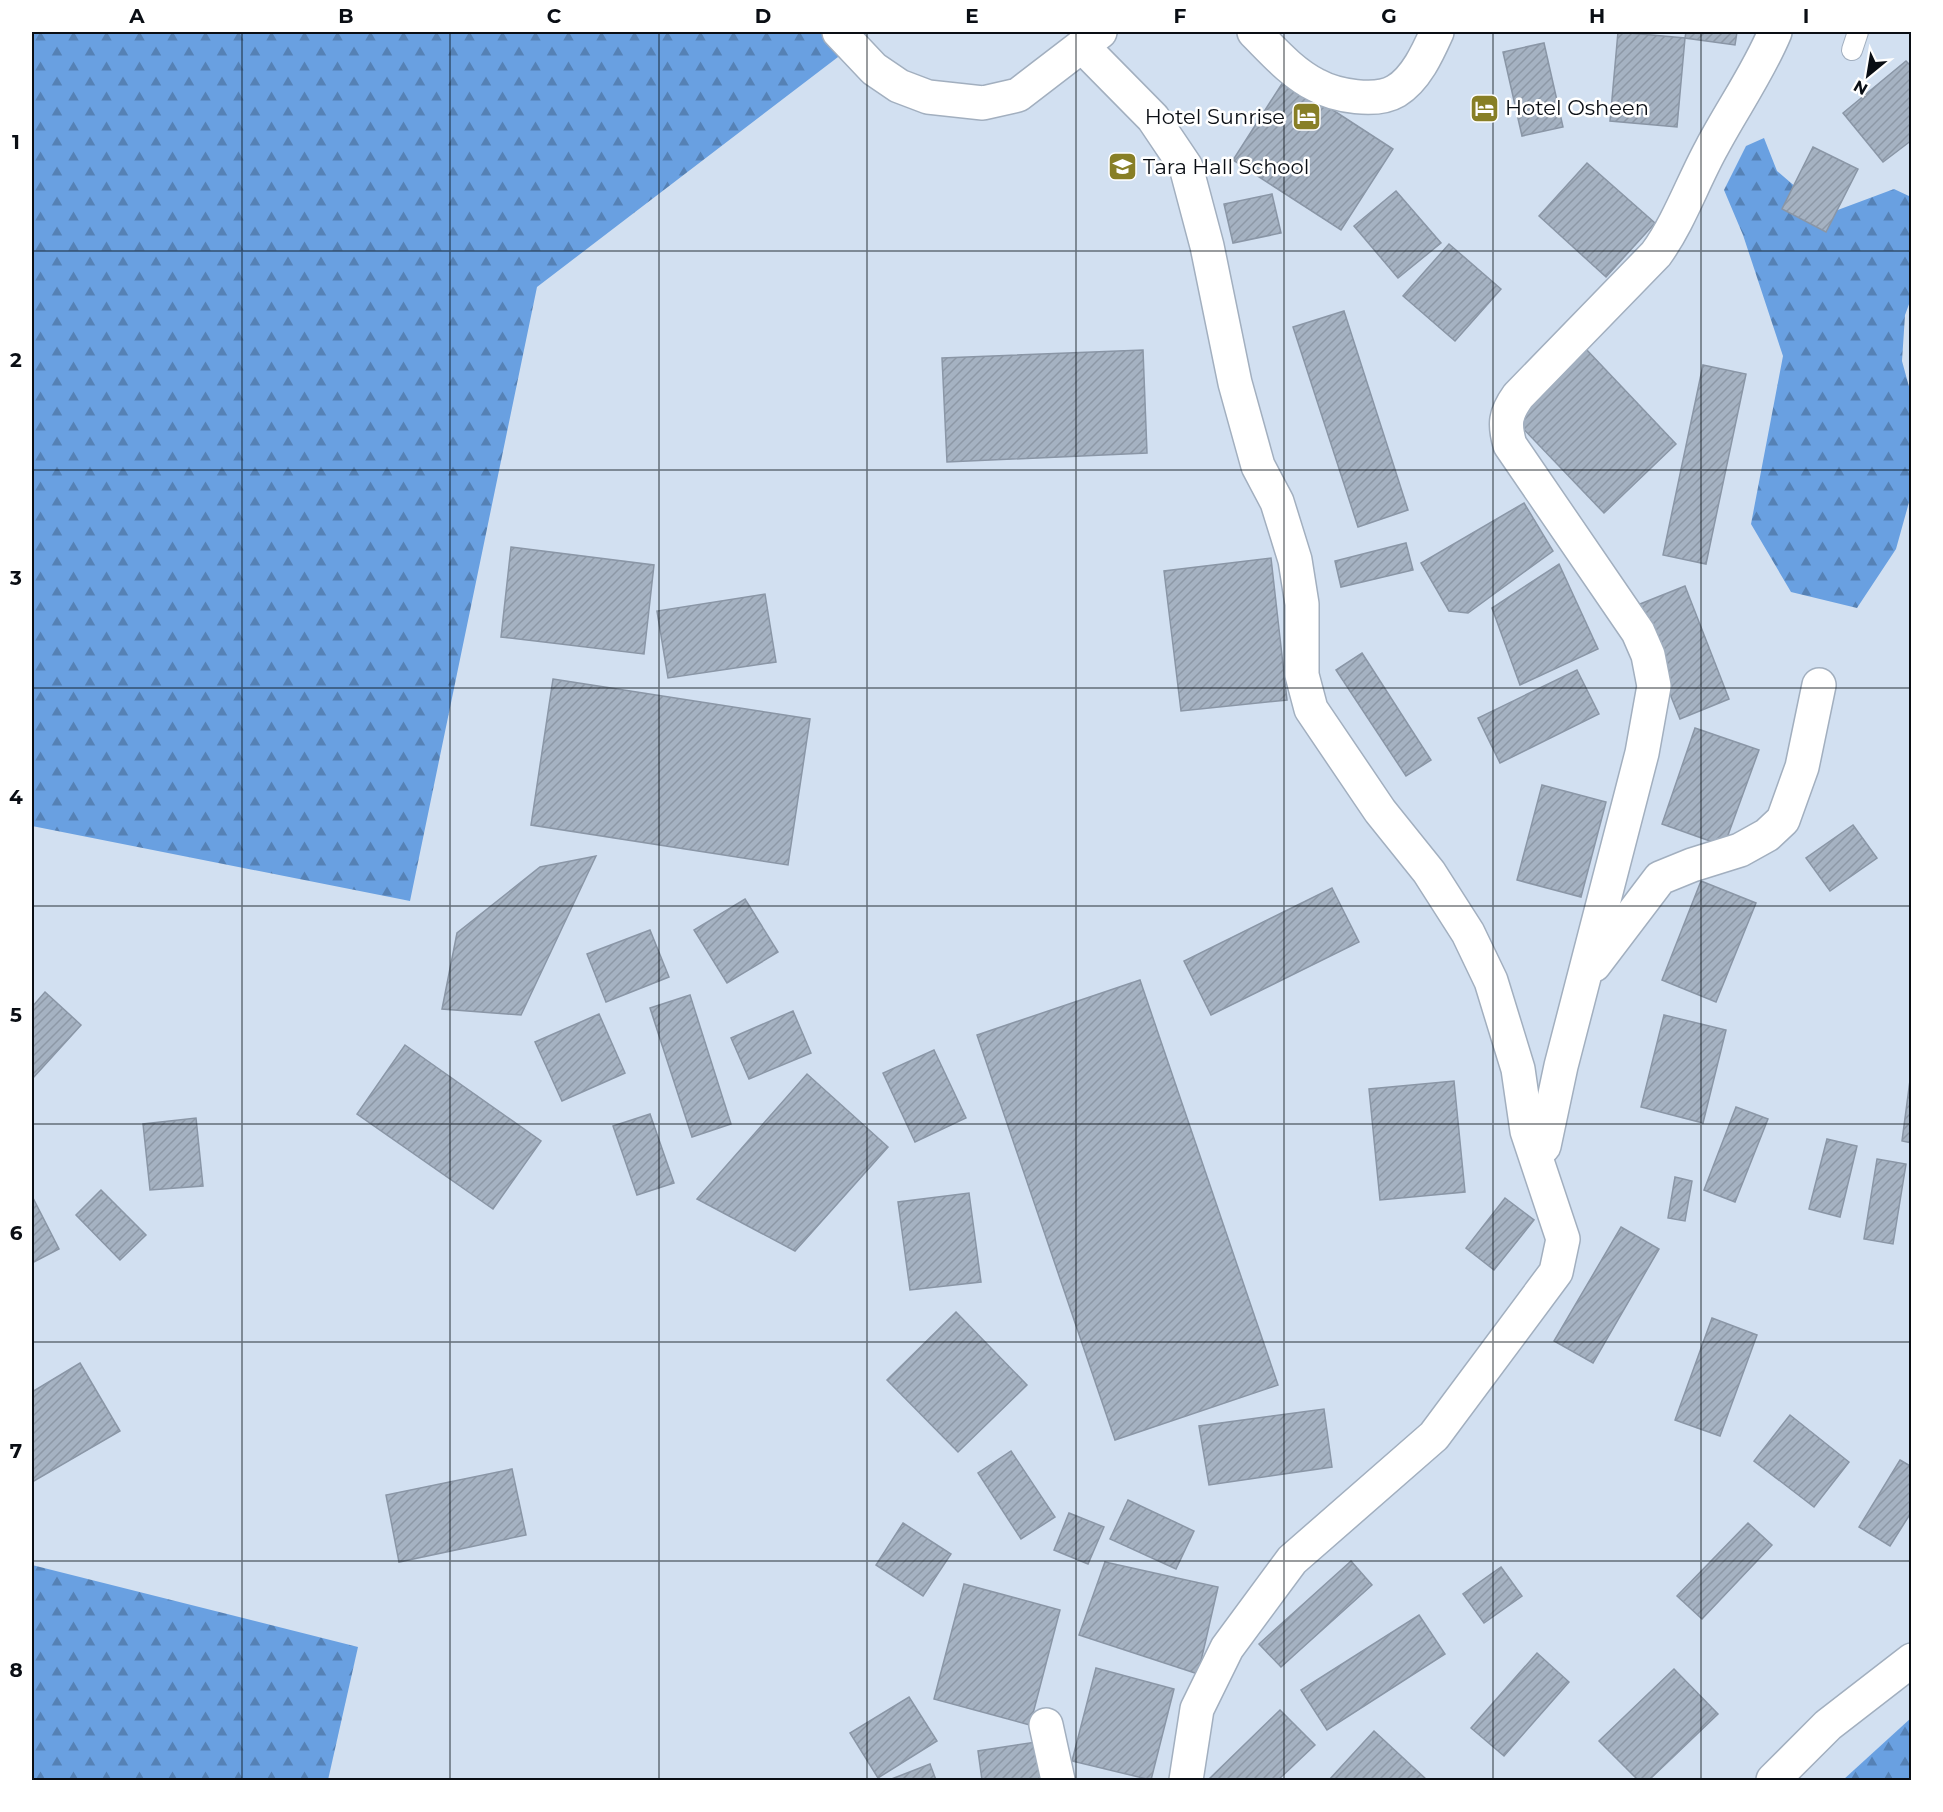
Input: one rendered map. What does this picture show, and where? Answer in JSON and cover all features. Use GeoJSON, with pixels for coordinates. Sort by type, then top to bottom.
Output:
{"type":"FeatureCollection","features":[{"type":"Feature","properties":{"kind":"street"},"geometry":{"type":"LineString","coordinates":[[839,32],[874,69],[899,86],[928,97],[983,103],[1018,94],[1091,39],[1153,118],[1186,167],[1207,246],[1238,393],[1258,466],[1277,502],[1295,560],[1302,604],[1302,675],[1311,709],[1380,811],[1429,872],[1468,933],[1491,981],[1518,1069],[1527,1131],[1563,1239],[1556,1272],[1434,1436],[1292,1560],[1227,1648],[1197,1709],[1186,1780]]}},
{"type":"Feature","properties":{"kind":"street"},"geometry":{"type":"LineString","coordinates":[[1254,32],[1284,62],[1317,86],[1361,98],[1384,96],[1397,91],[1413,75],[1437,32]]}},
{"type":"Feature","properties":{"kind":"street"},"geometry":{"type":"LineString","coordinates":[[1536,1154],[1544,1146],[1583,981],[1642,753],[1654,686],[1648,655],[1638,632],[1510,445],[1505,426],[1507,411],[1518,396],[1649,262],[1671,234],[1702,166],[1761,64],[1775,32]]}},
{"type":"Feature","properties":{"kind":"street"},"geometry":{"type":"LineString","coordinates":[[1583,981],[1660,878],[1692,864],[1740,850],[1767,835],[1783,820],[1802,767],[1819,685]]}},
{"type":"Feature","properties":{"kind":"street"},"geometry":{"type":"LineString","coordinates":[[1773,1780],[1828,1725],[1911,1660]]}},
{"type":"Feature","properties":{"kind":"street"},"geometry":{"type":"LineString","coordinates":[[1046,1725],[1058,1780]]}},
{"type":"Feature","properties":{"kind":"green space"},"geometry":{"type":"Polygon","coordinates":[[[32,32],[858,32],[859,41],[537,287],[410,901],[32,826],[32,32]]]}},
{"type":"Feature","properties":{"kind":"green space"},"geometry":{"type":"Polygon","coordinates":[[[1764,138],[1777,171],[1827,214],[1894,189],[1911,197],[1912,296],[1905,315],[1902,361],[1911,394],[1911,495],[1896,549],[1857,608],[1791,592],[1751,524],[1783,356],[1743,235],[1724,190],[1746,146],[1764,138]]]}},
{"type":"Feature","properties":{"kind":"green space"},"geometry":{"type":"Polygon","coordinates":[[[32,1565],[358,1647],[328,1780],[32,1780],[32,1565]]]}},
{"type":"Feature","properties":{"kind":"green space"},"geometry":{"type":"Polygon","coordinates":[[[1911,1718],[1911,1780],[1843,1780],[1911,1718]]]}},
{"type":"Feature","properties":{"kind":"building"},"geometry":{"type":"Polygon","coordinates":[[[1618,32],[1685,38],[1677,127],[1610,121],[1618,32]]]}},
{"type":"Feature","properties":{"kind":"building"},"geometry":{"type":"Polygon","coordinates":[[[1686,32],[1737,32],[1735,45],[1685,38],[1686,32]]]}},
{"type":"Feature","properties":{"kind":"building"},"geometry":{"type":"Polygon","coordinates":[[[1544,43],[1563,127],[1522,136],[1503,52],[1544,43]]]}},
{"type":"Feature","properties":{"kind":"building"},"geometry":{"type":"Polygon","coordinates":[[[1906,61],[1912,67],[1912,140],[1883,162],[1843,113],[1906,61]]]}},
{"type":"Feature","properties":{"kind":"building"},"geometry":{"type":"Polygon","coordinates":[[[1285,79],[1393,149],[1341,230],[1233,160],[1285,79]]]}},
{"type":"Feature","properties":{"kind":"building"},"geometry":{"type":"Polygon","coordinates":[[[1813,147],[1858,169],[1826,232],[1782,209],[1813,147]]]}},
{"type":"Feature","properties":{"kind":"building"},"geometry":{"type":"Polygon","coordinates":[[[1587,163],[1655,223],[1606,277],[1539,216],[1587,163]]]}},
{"type":"Feature","properties":{"kind":"building"},"geometry":{"type":"Polygon","coordinates":[[[1396,191],[1441,243],[1398,278],[1354,226],[1396,191]]]}},
{"type":"Feature","properties":{"kind":"building"},"geometry":{"type":"Polygon","coordinates":[[[1272,194],[1281,233],[1233,243],[1224,204],[1272,194]]]}},
{"type":"Feature","properties":{"kind":"building"},"geometry":{"type":"Polygon","coordinates":[[[1449,244],[1501,289],[1455,341],[1403,296],[1449,244]]]}},
{"type":"Feature","properties":{"kind":"building"},"geometry":{"type":"Polygon","coordinates":[[[1344,311],[1408,510],[1358,527],[1293,327],[1344,311]]]}},
{"type":"Feature","properties":{"kind":"building"},"geometry":{"type":"Polygon","coordinates":[[[1585,348],[1676,444],[1604,513],[1512,417],[1585,348]]]}},
{"type":"Feature","properties":{"kind":"building"},"geometry":{"type":"Polygon","coordinates":[[[1143,350],[1147,453],[947,462],[942,358],[1143,350]]]}},
{"type":"Feature","properties":{"kind":"building"},"geometry":{"type":"Polygon","coordinates":[[[1703,365],[1746,374],[1706,564],[1663,555],[1703,365]]]}},
{"type":"Feature","properties":{"kind":"building"},"geometry":{"type":"Polygon","coordinates":[[[1524,503],[1553,551],[1468,613],[1449,611],[1421,563],[1524,503]]]}},
{"type":"Feature","properties":{"kind":"building"},"geometry":{"type":"Polygon","coordinates":[[[1406,543],[1413,570],[1341,587],[1335,561],[1406,543]]]}},
{"type":"Feature","properties":{"kind":"building"},"geometry":{"type":"Polygon","coordinates":[[[511,547],[654,565],[644,654],[501,637],[511,547]]]}},
{"type":"Feature","properties":{"kind":"building"},"geometry":{"type":"Polygon","coordinates":[[[1271,558],[1287,700],[1181,711],[1164,571],[1271,558]]]}},
{"type":"Feature","properties":{"kind":"building"},"geometry":{"type":"Polygon","coordinates":[[[1559,564],[1598,649],[1520,685],[1492,608],[1559,564]]]}},
{"type":"Feature","properties":{"kind":"building"},"geometry":{"type":"Polygon","coordinates":[[[1685,586],[1729,699],[1680,719],[1635,606],[1685,586]]]}},
{"type":"Feature","properties":{"kind":"building"},"geometry":{"type":"Polygon","coordinates":[[[765,594],[776,662],[668,678],[657,611],[765,594]]]}},
{"type":"Feature","properties":{"kind":"building"},"geometry":{"type":"Polygon","coordinates":[[[1362,653],[1431,760],[1406,776],[1336,670],[1362,653]]]}},
{"type":"Feature","properties":{"kind":"building"},"geometry":{"type":"Polygon","coordinates":[[[1577,670],[1599,714],[1500,763],[1478,718],[1577,670]]]}},
{"type":"Feature","properties":{"kind":"building"},"geometry":{"type":"Polygon","coordinates":[[[553,679],[810,719],[788,865],[531,825],[553,679]]]}},
{"type":"Feature","properties":{"kind":"building"},"geometry":{"type":"Polygon","coordinates":[[[1695,728],[1759,750],[1724,846],[1662,824],[1695,728]]]}},
{"type":"Feature","properties":{"kind":"building"},"geometry":{"type":"Polygon","coordinates":[[[1542,785],[1606,802],[1581,897],[1517,880],[1542,785]]]}},
{"type":"Feature","properties":{"kind":"building"},"geometry":{"type":"Polygon","coordinates":[[[1853,825],[1877,858],[1830,891],[1806,858],[1853,825]]]}},
{"type":"Feature","properties":{"kind":"building"},"geometry":{"type":"Polygon","coordinates":[[[596,856],[521,1015],[442,1009],[457,933],[540,867],[596,856]]]}},
{"type":"Feature","properties":{"kind":"building"},"geometry":{"type":"Polygon","coordinates":[[[1701,881],[1756,903],[1716,1002],[1662,980],[1701,881]]]}},
{"type":"Feature","properties":{"kind":"building"},"geometry":{"type":"Polygon","coordinates":[[[1332,888],[1359,942],[1211,1015],[1184,961],[1332,888]]]}},
{"type":"Feature","properties":{"kind":"building"},"geometry":{"type":"Polygon","coordinates":[[[745,899],[778,952],[727,983],[694,930],[745,899]]]}},
{"type":"Feature","properties":{"kind":"building"},"geometry":{"type":"Polygon","coordinates":[[[650,930],[669,977],[606,1002],[587,954],[650,930]]]}},
{"type":"Feature","properties":{"kind":"building"},"geometry":{"type":"Polygon","coordinates":[[[1140,980],[1278,1385],[1115,1440],[977,1035],[1140,980]]]}},
{"type":"Feature","properties":{"kind":"building"},"geometry":{"type":"Polygon","coordinates":[[[45,992],[81,1025],[32,1079],[32,1007],[45,992]]]}},
{"type":"Feature","properties":{"kind":"building"},"geometry":{"type":"Polygon","coordinates":[[[690,995],[731,1124],[692,1137],[650,1008],[690,995]]]}},
{"type":"Feature","properties":{"kind":"building"},"geometry":{"type":"Polygon","coordinates":[[[793,1011],[811,1053],[749,1079],[731,1038],[793,1011]]]}},
{"type":"Feature","properties":{"kind":"building"},"geometry":{"type":"Polygon","coordinates":[[[599,1014],[625,1073],[562,1101],[535,1042],[599,1014]]]}},
{"type":"Feature","properties":{"kind":"building"},"geometry":{"type":"Polygon","coordinates":[[[1664,1015],[1726,1030],[1703,1123],[1641,1107],[1664,1015]]]}},
{"type":"Feature","properties":{"kind":"building"},"geometry":{"type":"Polygon","coordinates":[[[405,1045],[541,1141],[493,1209],[357,1114],[405,1045]]]}},
{"type":"Feature","properties":{"kind":"building"},"geometry":{"type":"Polygon","coordinates":[[[934,1050],[966,1118],[915,1142],[883,1073],[934,1050]]]}},
{"type":"Feature","properties":{"kind":"building"},"geometry":{"type":"Polygon","coordinates":[[[1912,1065],[1912,1143],[1902,1141],[1912,1065]]]}},
{"type":"Feature","properties":{"kind":"building"},"geometry":{"type":"Polygon","coordinates":[[[807,1074],[888,1147],[795,1251],[697,1199],[807,1074]]]}},
{"type":"Feature","properties":{"kind":"building"},"geometry":{"type":"Polygon","coordinates":[[[1454,1081],[1465,1192],[1380,1200],[1369,1089],[1454,1081]]]}},
{"type":"Feature","properties":{"kind":"building"},"geometry":{"type":"Polygon","coordinates":[[[1736,1107],[1768,1119],[1735,1202],[1704,1190],[1736,1107]]]}},
{"type":"Feature","properties":{"kind":"building"},"geometry":{"type":"Polygon","coordinates":[[[650,1114],[674,1183],[637,1195],[613,1126],[650,1114]]]}},
{"type":"Feature","properties":{"kind":"building"},"geometry":{"type":"Polygon","coordinates":[[[196,1118],[203,1186],[150,1190],[143,1124],[196,1118]]]}},
{"type":"Feature","properties":{"kind":"building"},"geometry":{"type":"Polygon","coordinates":[[[1827,1139],[1857,1146],[1840,1217],[1809,1209],[1827,1139]]]}},
{"type":"Feature","properties":{"kind":"building"},"geometry":{"type":"Polygon","coordinates":[[[1877,1159],[1906,1164],[1893,1244],[1864,1239],[1877,1159]]]}},
{"type":"Feature","properties":{"kind":"building"},"geometry":{"type":"Polygon","coordinates":[[[1675,1177],[1692,1181],[1685,1221],[1668,1218],[1675,1177]]]}},
{"type":"Feature","properties":{"kind":"building"},"geometry":{"type":"Polygon","coordinates":[[[101,1190],[146,1235],[120,1260],[76,1215],[101,1190]]]}},
{"type":"Feature","properties":{"kind":"building"},"geometry":{"type":"Polygon","coordinates":[[[969,1193],[981,1282],[910,1290],[898,1202],[969,1193]]]}},
{"type":"Feature","properties":{"kind":"building"},"geometry":{"type":"Polygon","coordinates":[[[32,1196],[59,1249],[32,1263],[32,1196]]]}},
{"type":"Feature","properties":{"kind":"building"},"geometry":{"type":"Polygon","coordinates":[[[1505,1198],[1534,1220],[1494,1270],[1466,1248],[1505,1198]]]}},
{"type":"Feature","properties":{"kind":"building"},"geometry":{"type":"Polygon","coordinates":[[[1621,1227],[1659,1249],[1593,1363],[1554,1341],[1621,1227]]]}},
{"type":"Feature","properties":{"kind":"building"},"geometry":{"type":"Polygon","coordinates":[[[956,1312],[1027,1385],[958,1452],[887,1380],[956,1312]]]}},
{"type":"Feature","properties":{"kind":"building"},"geometry":{"type":"Polygon","coordinates":[[[1712,1318],[1757,1335],[1720,1436],[1675,1420],[1712,1318]]]}},
{"type":"Feature","properties":{"kind":"building"},"geometry":{"type":"Polygon","coordinates":[[[80,1363],[120,1431],[34,1481],[32,1477],[32,1392],[80,1363]]]}},
{"type":"Feature","properties":{"kind":"building"},"geometry":{"type":"Polygon","coordinates":[[[1324,1409],[1332,1467],[1209,1485],[1199,1426],[1324,1409]]]}},
{"type":"Feature","properties":{"kind":"building"},"geometry":{"type":"Polygon","coordinates":[[[1790,1415],[1849,1462],[1814,1507],[1754,1461],[1790,1415]]]}},
{"type":"Feature","properties":{"kind":"building"},"geometry":{"type":"Polygon","coordinates":[[[1011,1451],[1055,1517],[1021,1539],[978,1473],[1011,1451]]]}},
{"type":"Feature","properties":{"kind":"building"},"geometry":{"type":"Polygon","coordinates":[[[1900,1460],[1912,1467],[1912,1511],[1890,1546],[1859,1527],[1900,1460]]]}},
{"type":"Feature","properties":{"kind":"building"},"geometry":{"type":"Polygon","coordinates":[[[512,1469],[526,1535],[399,1562],[386,1495],[512,1469]]]}},
{"type":"Feature","properties":{"kind":"building"},"geometry":{"type":"Polygon","coordinates":[[[1128,1500],[1194,1531],[1176,1569],[1110,1539],[1128,1500]]]}},
{"type":"Feature","properties":{"kind":"building"},"geometry":{"type":"Polygon","coordinates":[[[1069,1513],[1104,1527],[1088,1564],[1054,1550],[1069,1513]]]}},
{"type":"Feature","properties":{"kind":"building"},"geometry":{"type":"Polygon","coordinates":[[[903,1523],[951,1554],[923,1596],[876,1565],[903,1523]]]}},
{"type":"Feature","properties":{"kind":"building"},"geometry":{"type":"Polygon","coordinates":[[[1748,1523],[1772,1545],[1702,1619],[1677,1596],[1748,1523]]]}},
{"type":"Feature","properties":{"kind":"building"},"geometry":{"type":"Polygon","coordinates":[[[1351,1561],[1372,1585],[1281,1667],[1259,1644],[1351,1561]]]}},
{"type":"Feature","properties":{"kind":"building"},"geometry":{"type":"Polygon","coordinates":[[[1105,1562],[1218,1587],[1198,1674],[1079,1635],[1105,1562]]]}},
{"type":"Feature","properties":{"kind":"building"},"geometry":{"type":"Polygon","coordinates":[[[1501,1567],[1522,1596],[1484,1623],[1463,1594],[1501,1567]]]}},
{"type":"Feature","properties":{"kind":"building"},"geometry":{"type":"Polygon","coordinates":[[[964,1584],[1060,1610],[1030,1725],[934,1699],[964,1584]]]}},
{"type":"Feature","properties":{"kind":"building"},"geometry":{"type":"Polygon","coordinates":[[[1419,1615],[1445,1654],[1327,1730],[1301,1690],[1419,1615]]]}},
{"type":"Feature","properties":{"kind":"building"},"geometry":{"type":"Polygon","coordinates":[[[1537,1653],[1569,1682],[1504,1756],[1471,1728],[1537,1653]]]}},
{"type":"Feature","properties":{"kind":"building"},"geometry":{"type":"Polygon","coordinates":[[[1096,1668],[1174,1689],[1151,1780],[1072,1761],[1096,1668]]]}},
{"type":"Feature","properties":{"kind":"building"},"geometry":{"type":"Polygon","coordinates":[[[1674,1669],[1718,1714],[1649,1780],[1638,1780],[1599,1741],[1674,1669]]]}},
{"type":"Feature","properties":{"kind":"building"},"geometry":{"type":"Polygon","coordinates":[[[909,1697],[937,1741],[878,1778],[850,1733],[909,1697]]]}},
{"type":"Feature","properties":{"kind":"building"},"geometry":{"type":"Polygon","coordinates":[[[1280,1710],[1315,1745],[1278,1780],[1208,1780],[1280,1710]]]}},
{"type":"Feature","properties":{"kind":"building"},"geometry":{"type":"Polygon","coordinates":[[[1374,1731],[1427,1780],[1329,1780],[1374,1731]]]}},
{"type":"Feature","properties":{"kind":"building"},"geometry":{"type":"Polygon","coordinates":[[[1036,1742],[1042,1780],[982,1780],[978,1751],[1036,1742]]]}},
{"type":"Feature","properties":{"kind":"building"},"geometry":{"type":"Polygon","coordinates":[[[930,1764],[936,1780],[889,1780],[930,1764]]]}},
{"type":"Feature","properties":{"kind":"place","name":"Hotel Osheen"},"geometry":{"type":"Point","coordinates":[1484,108]}},
{"type":"Feature","properties":{"kind":"place","name":"Hotel Sunrise"},"geometry":{"type":"Point","coordinates":[1306,117]}},
{"type":"Feature","properties":{"kind":"place","name":"Tara Hall School"},"geometry":{"type":"Point","coordinates":[1122,167]}}]}
